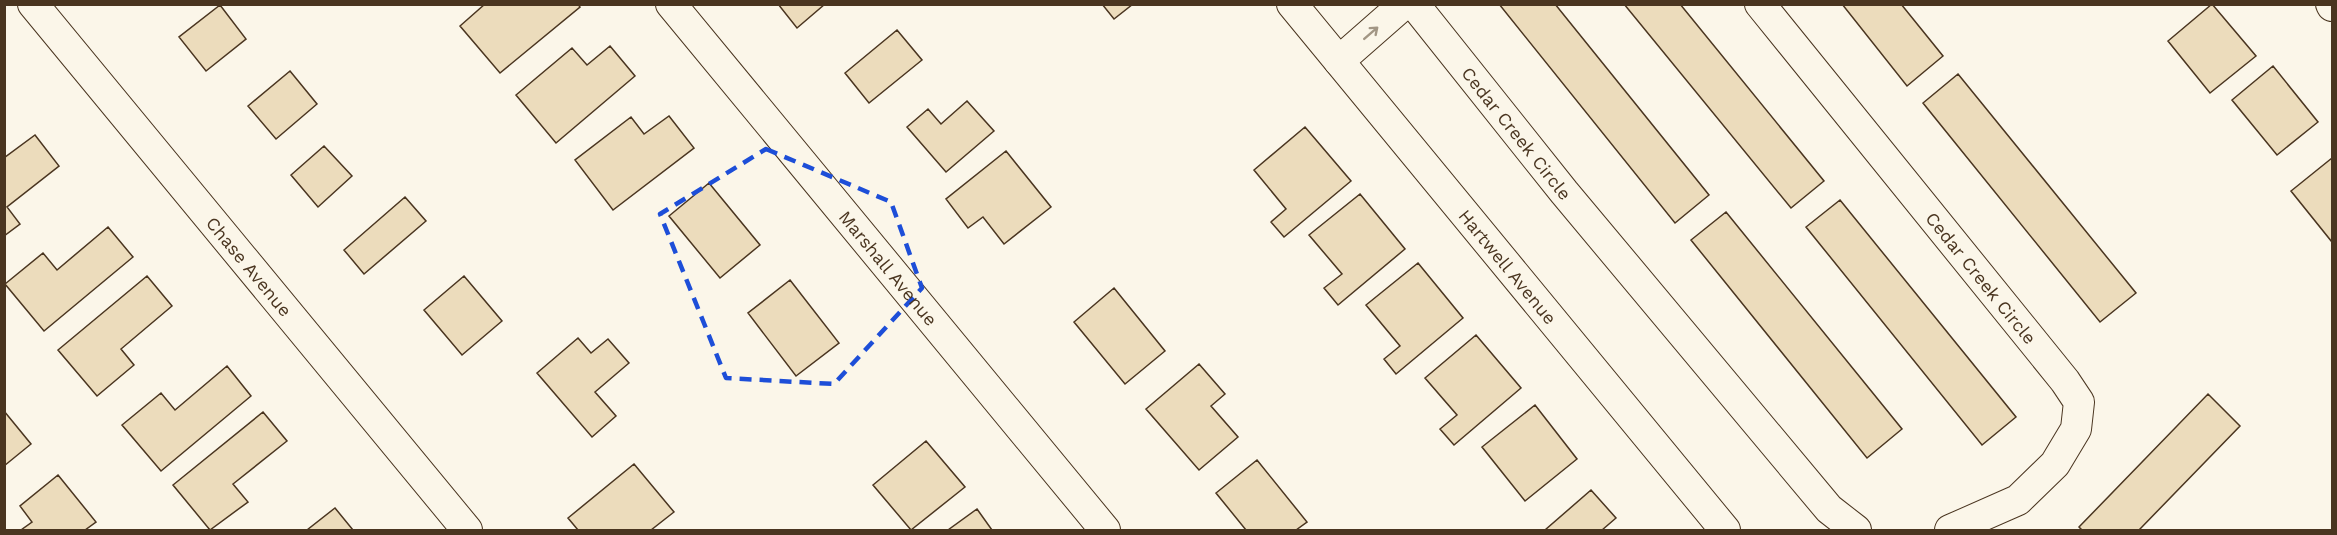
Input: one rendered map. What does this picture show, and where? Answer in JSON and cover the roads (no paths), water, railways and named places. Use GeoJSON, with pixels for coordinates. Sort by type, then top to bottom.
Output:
{"type":"FeatureCollection","features":[{"type":"Feature","properties":{"kind":"street","name":"Chase Avenue"},"geometry":{"type":"LineString","coordinates":[[33,4],[466,531]]}},
{"type":"Feature","properties":{"kind":"street","name":"Marshall Avenue"},"geometry":{"type":"LineString","coordinates":[[671,4],[1105,531]]}},
{"type":"Feature","properties":{"kind":"street"},"geometry":{"type":"LineString","coordinates":[[1339,61],[1404,4]]}},
{"type":"Feature","properties":{"kind":"street","name":"Cedar Creek Circle"},"geometry":{"type":"LineString","coordinates":[[1414,4],[1564,192],[1829,509],[1856,531]]}},
{"type":"Feature","properties":{"kind":"street","name":"Cedar Creek Circle"},"geometry":{"type":"LineString","coordinates":[[1760,4],[2065,381],[2079,402],[2076,429],[2055,464],[2018,500],[1950,531]]}},
{"type":"Feature","properties":{"kind":"street","name":"Hartwell Avenue"},"geometry":{"type":"LineString","coordinates":[[1300,7],[1339,61],[1725,531]]}}]}
